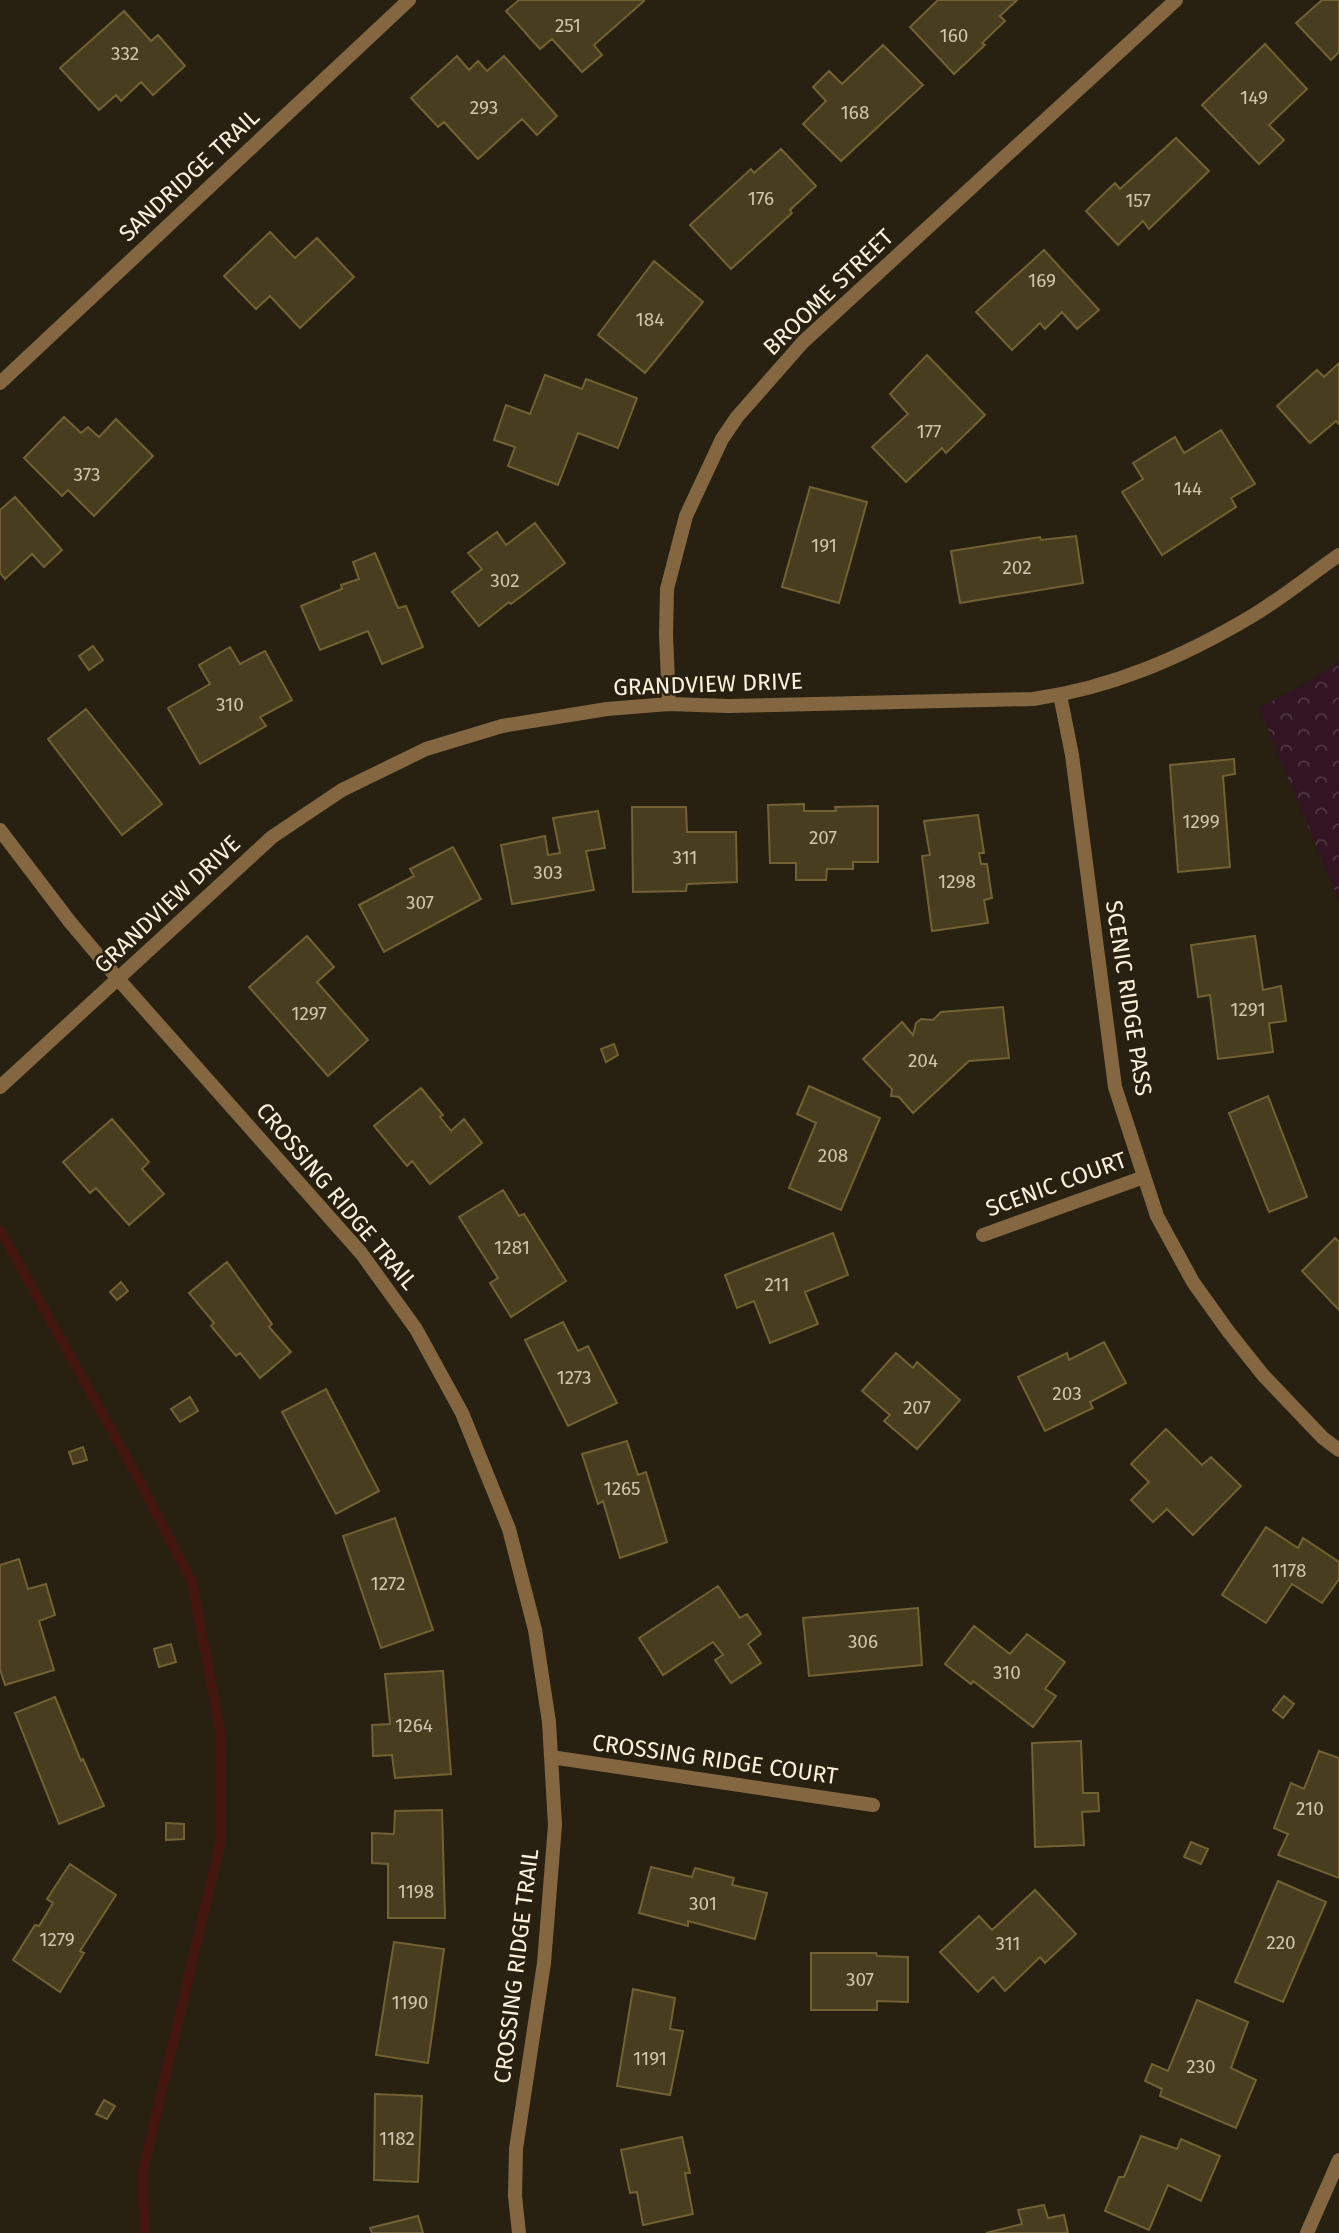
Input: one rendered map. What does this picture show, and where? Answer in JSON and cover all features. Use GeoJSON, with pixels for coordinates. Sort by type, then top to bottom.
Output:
{"type":"FeatureCollection","features":[{"type":"Feature","properties":{"kind":"street","name":"SANDRIDGE TRAIL"},"geometry":{"type":"LineString","coordinates":[[0,383],[409,0]]}},
{"type":"Feature","properties":{"kind":"street","name":"BROOME STREET"},"geometry":{"type":"LineString","coordinates":[[668,704],[667,589],[686,516],[722,439],[737,417],[803,342],[1176,0]]}},
{"type":"Feature","properties":{"kind":"street","name":"GRANDVIEW DRIVE"},"geometry":{"type":"LineString","coordinates":[[0,1087],[272,837],[342,790],[426,749],[502,726],[607,709],[668,704],[728,706],[1033,699],[1060,695],[1142,672],[1175,658],[1254,615],[1339,555]]}},
{"type":"Feature","properties":{"kind":"street","name":"SCENIC RIDGE PASS"},"geometry":{"type":"LineString","coordinates":[[1060,695],[1072,755],[1115,1087],[1157,1216],[1193,1282],[1263,1375],[1339,1450]]}},
{"type":"Feature","properties":{"kind":"street","name":"CROSSING RIDGE TRAIL"},"geometry":{"type":"LineString","coordinates":[[0,830],[70,922],[119,980],[361,1253],[422,1341],[462,1413],[509,1529],[535,1630],[549,1722],[555,1825],[544,1963],[516,2149],[515,2196],[519,2233]]}},
{"type":"Feature","properties":{"kind":"street","name":"SCENIC COURT"},"geometry":{"type":"LineString","coordinates":[[983,1235],[1144,1177]]}},
{"type":"Feature","properties":{"kind":"street","name":"CROSSING RIDGE COURT"},"geometry":{"type":"LineString","coordinates":[[551,1757],[873,1805]]}},
{"type":"Feature","properties":{"kind":"street"},"geometry":{"type":"LineString","coordinates":[[1307,2233],[1339,2160]]}},
{"type":"Feature","properties":{"kind":"green space"},"geometry":{"type":"Polygon","coordinates":[[[1339,662],[1339,901],[1259,708],[1339,662]]]}},
{"type":"Feature","properties":{"kind":"building"},"geometry":{"type":"Polygon","coordinates":[[[519,0],[644,1],[594,45],[602,55],[582,72],[552,39],[540,49],[506,11],[519,0]]]}},
{"type":"Feature","properties":{"kind":"building"},"geometry":{"type":"Polygon","coordinates":[[[938,0],[1017,0],[1000,16],[1005,21],[982,43],[985,45],[954,74],[910,27],[938,0]]]}},
{"type":"Feature","properties":{"kind":"building"},"geometry":{"type":"Polygon","coordinates":[[[1322,0],[1339,0],[1339,52],[1331,60],[1296,23],[1322,0]]]}},
{"type":"Feature","properties":{"kind":"building"},"geometry":{"type":"Polygon","coordinates":[[[124,11],[151,41],[158,35],[185,66],[153,95],[141,82],[121,101],[116,95],[99,110],[60,68],[124,11]]]}},
{"type":"Feature","properties":{"kind":"building"},"geometry":{"type":"Polygon","coordinates":[[[1265,44],[1307,89],[1269,125],[1284,140],[1259,164],[1202,105],[1265,44]]]}},
{"type":"Feature","properties":{"kind":"building"},"geometry":{"type":"Polygon","coordinates":[[[883,45],[923,85],[841,161],[803,124],[826,101],[813,87],[829,71],[842,84],[883,45]]]}},
{"type":"Feature","properties":{"kind":"building"},"geometry":{"type":"Polygon","coordinates":[[[457,56],[469,70],[478,61],[487,71],[504,56],[557,116],[537,135],[522,119],[478,159],[444,122],[438,127],[411,98],[457,56]]]}},
{"type":"Feature","properties":{"kind":"building"},"geometry":{"type":"Polygon","coordinates":[[[1176,138],[1209,171],[1149,229],[1143,221],[1118,245],[1086,211],[1115,183],[1120,189],[1176,138]]]}},
{"type":"Feature","properties":{"kind":"building"},"geometry":{"type":"Polygon","coordinates":[[[781,149],[816,186],[790,210],[792,213],[731,269],[690,225],[751,169],[754,173],[781,149]]]}},
{"type":"Feature","properties":{"kind":"building"},"geometry":{"type":"Polygon","coordinates":[[[270,232],[295,258],[317,238],[354,277],[300,328],[270,296],[256,309],[224,276],[270,232]]]}},
{"type":"Feature","properties":{"kind":"building"},"geometry":{"type":"Polygon","coordinates":[[[1044,250],[1099,310],[1077,329],[1062,312],[1045,329],[1040,323],[1012,350],[976,312],[1044,250]]]}},
{"type":"Feature","properties":{"kind":"building"},"geometry":{"type":"Polygon","coordinates":[[[654,261],[703,302],[645,373],[598,335],[654,261]]]}},
{"type":"Feature","properties":{"kind":"building"},"geometry":{"type":"Polygon","coordinates":[[[927,355],[985,415],[946,453],[942,448],[906,482],[872,447],[908,414],[890,394],[927,355]]]}},
{"type":"Feature","properties":{"kind":"building"},"geometry":{"type":"Polygon","coordinates":[[[1339,363],[1339,424],[1336,421],[1310,443],[1277,406],[1317,370],[1324,377],[1339,363]]]}},
{"type":"Feature","properties":{"kind":"building"},"geometry":{"type":"Polygon","coordinates":[[[545,375],[582,389],[586,379],[637,398],[618,448],[578,433],[558,485],[508,466],[515,447],[494,440],[506,405],[530,414],[545,375]]]}},
{"type":"Feature","properties":{"kind":"building"},"geometry":{"type":"Polygon","coordinates":[[[64,417],[81,433],[88,427],[99,437],[116,419],[153,456],[94,516],[68,490],[62,496],[24,458],[64,417]]]}},
{"type":"Feature","properties":{"kind":"building"},"geometry":{"type":"Polygon","coordinates":[[[1221,430],[1255,484],[1231,498],[1236,507],[1162,555],[1122,492],[1143,479],[1133,463],[1175,437],[1184,453],[1221,430]]]}},
{"type":"Feature","properties":{"kind":"building"},"geometry":{"type":"Polygon","coordinates":[[[810,487],[867,502],[839,603],[782,587],[810,487]]]}},
{"type":"Feature","properties":{"kind":"building"},"geometry":{"type":"Polygon","coordinates":[[[15,497],[62,550],[44,567],[32,554],[5,579],[0,573],[0,510],[15,497]]]}},
{"type":"Feature","properties":{"kind":"building"},"geometry":{"type":"Polygon","coordinates":[[[535,523],[565,563],[479,626],[452,592],[482,569],[468,553],[497,532],[506,545],[535,523]]]}},
{"type":"Feature","properties":{"kind":"building"},"geometry":{"type":"Polygon","coordinates":[[[1076,536],[1083,583],[960,603],[951,551],[1040,537],[1041,540],[1076,536]]]}},
{"type":"Feature","properties":{"kind":"building"},"geometry":{"type":"Polygon","coordinates":[[[375,553],[398,608],[406,606],[423,647],[382,664],[368,631],[320,650],[301,606],[342,589],[341,585],[359,579],[353,562],[375,553]]]}},
{"type":"Feature","properties":{"kind":"building"},"geometry":{"type":"Polygon","coordinates":[[[93,646],[103,660],[89,670],[79,656],[93,646]]]}},
{"type":"Feature","properties":{"kind":"building"},"geometry":{"type":"Polygon","coordinates":[[[230,647],[240,664],[265,651],[292,700],[260,717],[266,726],[200,764],[168,708],[210,684],[199,665],[230,647]]]}},
{"type":"Feature","properties":{"kind":"building"},"geometry":{"type":"Polygon","coordinates":[[[86,709],[162,804],[122,835],[48,739],[86,709]]]}},
{"type":"Feature","properties":{"kind":"building"},"geometry":{"type":"Polygon","coordinates":[[[1234,759],[1235,774],[1223,776],[1230,867],[1178,872],[1170,765],[1234,759]]]}},
{"type":"Feature","properties":{"kind":"building"},"geometry":{"type":"Polygon","coordinates":[[[804,804],[804,811],[836,811],[835,807],[878,806],[878,862],[853,862],[853,869],[827,869],[826,880],[796,880],[796,863],[770,863],[768,805],[804,804]]]}},
{"type":"Feature","properties":{"kind":"building"},"geometry":{"type":"Polygon","coordinates":[[[632,807],[686,807],[687,832],[736,832],[737,882],[687,884],[686,891],[633,892],[632,807]]]}},
{"type":"Feature","properties":{"kind":"building"},"geometry":{"type":"Polygon","coordinates":[[[598,811],[605,848],[586,851],[594,890],[512,904],[501,845],[545,836],[548,855],[560,853],[553,818],[598,811]]]}},
{"type":"Feature","properties":{"kind":"building"},"geometry":{"type":"Polygon","coordinates":[[[978,815],[984,853],[979,853],[981,864],[987,864],[992,898],[984,900],[988,923],[932,931],[922,856],[930,855],[924,821],[978,815]]]}},
{"type":"Feature","properties":{"kind":"building"},"geometry":{"type":"Polygon","coordinates":[[[453,847],[481,899],[384,952],[359,905],[414,876],[410,869],[453,847]]]}},
{"type":"Feature","properties":{"kind":"building"},"geometry":{"type":"Polygon","coordinates":[[[307,936],[334,967],[317,982],[368,1040],[328,1076],[249,987],[307,936]]]}},
{"type":"Feature","properties":{"kind":"building"},"geometry":{"type":"Polygon","coordinates":[[[1255,936],[1263,990],[1281,986],[1286,1021],[1269,1023],[1273,1052],[1218,1059],[1210,995],[1198,997],[1191,945],[1255,936]]]}},
{"type":"Feature","properties":{"kind":"building"},"geometry":{"type":"Polygon","coordinates":[[[1003,1007],[1009,1058],[969,1061],[913,1113],[899,1097],[891,1096],[892,1089],[863,1059],[902,1022],[913,1035],[916,1023],[921,1019],[933,1020],[941,1012],[1003,1007]]]}},
{"type":"Feature","properties":{"kind":"building"},"geometry":{"type":"Polygon","coordinates":[[[614,1044],[618,1055],[606,1062],[601,1049],[614,1044]]]}},
{"type":"Feature","properties":{"kind":"building"},"geometry":{"type":"Polygon","coordinates":[[[809,1086],[880,1118],[841,1210],[789,1188],[816,1123],[797,1114],[809,1086]]]}},
{"type":"Feature","properties":{"kind":"building"},"geometry":{"type":"Polygon","coordinates":[[[421,1088],[443,1115],[440,1117],[451,1131],[464,1119],[482,1143],[430,1184],[412,1161],[407,1166],[374,1126],[421,1088]]]}},
{"type":"Feature","properties":{"kind":"building"},"geometry":{"type":"Polygon","coordinates":[[[1268,1096],[1307,1197],[1269,1212],[1229,1113],[1268,1096]]]}},
{"type":"Feature","properties":{"kind":"building"},"geometry":{"type":"Polygon","coordinates":[[[112,1119],[149,1162],[142,1169],[164,1194],[129,1225],[96,1188],[90,1193],[63,1162],[112,1119]]]}},
{"type":"Feature","properties":{"kind":"building"},"geometry":{"type":"Polygon","coordinates":[[[503,1190],[519,1216],[524,1214],[566,1281],[511,1317],[490,1283],[498,1278],[459,1217],[503,1190]]]}},
{"type":"Feature","properties":{"kind":"building"},"geometry":{"type":"Polygon","coordinates":[[[833,1233],[848,1275],[805,1292],[818,1324],[770,1343],[754,1301],[737,1308],[725,1275],[833,1233]]]}},
{"type":"Feature","properties":{"kind":"building"},"geometry":{"type":"Polygon","coordinates":[[[1335,1238],[1339,1242],[1339,1310],[1302,1271],[1335,1238]]]}},
{"type":"Feature","properties":{"kind":"building"},"geometry":{"type":"Polygon","coordinates":[[[227,1262],[272,1324],[269,1327],[291,1352],[260,1378],[240,1353],[236,1356],[189,1293],[227,1262]]]}},
{"type":"Feature","properties":{"kind":"building"},"geometry":{"type":"Polygon","coordinates":[[[121,1282],[128,1291],[117,1300],[110,1292],[121,1282]]]}},
{"type":"Feature","properties":{"kind":"building"},"geometry":{"type":"Polygon","coordinates":[[[563,1322],[578,1351],[588,1346],[617,1403],[568,1426],[525,1340],[563,1322]]]}},
{"type":"Feature","properties":{"kind":"building"},"geometry":{"type":"Polygon","coordinates":[[[1104,1342],[1126,1383],[1090,1402],[1093,1408],[1045,1431],[1018,1377],[1067,1353],[1069,1360],[1104,1342]]]}},
{"type":"Feature","properties":{"kind":"building"},"geometry":{"type":"Polygon","coordinates":[[[896,1353],[913,1368],[917,1362],[960,1400],[917,1449],[884,1421],[890,1415],[862,1391],[896,1353]]]}},
{"type":"Feature","properties":{"kind":"building"},"geometry":{"type":"Polygon","coordinates":[[[326,1389],[379,1491],[336,1514],[282,1412],[326,1389]]]}},
{"type":"Feature","properties":{"kind":"building"},"geometry":{"type":"Polygon","coordinates":[[[190,1397],[198,1411],[180,1422],[171,1409],[190,1397]]]}},
{"type":"Feature","properties":{"kind":"building"},"geometry":{"type":"Polygon","coordinates":[[[1166,1429],[1202,1465],[1211,1457],[1241,1486],[1193,1535],[1167,1509],[1153,1522],[1131,1500],[1149,1482],[1131,1464],[1166,1429]]]}},
{"type":"Feature","properties":{"kind":"building"},"geometry":{"type":"Polygon","coordinates":[[[627,1441],[638,1475],[646,1472],[667,1542],[620,1558],[603,1501],[598,1504],[582,1454],[627,1441]]]}},
{"type":"Feature","properties":{"kind":"building"},"geometry":{"type":"Polygon","coordinates":[[[83,1447],[87,1460],[73,1464],[69,1452],[83,1447]]]}},
{"type":"Feature","properties":{"kind":"building"},"geometry":{"type":"Polygon","coordinates":[[[395,1518],[433,1630],[381,1648],[343,1536],[395,1518]]]}},
{"type":"Feature","properties":{"kind":"building"},"geometry":{"type":"Polygon","coordinates":[[[1266,1527],[1298,1548],[1303,1538],[1339,1562],[1339,1579],[1322,1603],[1292,1584],[1266,1623],[1222,1595],[1266,1527]]]}},
{"type":"Feature","properties":{"kind":"building"},"geometry":{"type":"Polygon","coordinates":[[[19,1559],[28,1589],[46,1584],[55,1615],[39,1621],[54,1670],[5,1685],[0,1669],[0,1565],[19,1559]]]}},
{"type":"Feature","properties":{"kind":"building"},"geometry":{"type":"Polygon","coordinates":[[[718,1586],[740,1618],[747,1614],[761,1634],[748,1644],[761,1663],[731,1683],[715,1660],[723,1655],[713,1642],[663,1675],[639,1638],[718,1586]]]}},
{"type":"Feature","properties":{"kind":"building"},"geometry":{"type":"Polygon","coordinates":[[[918,1608],[922,1665],[809,1676],[803,1618],[918,1608]]]}},
{"type":"Feature","properties":{"kind":"building"},"geometry":{"type":"Polygon","coordinates":[[[974,1626],[1010,1654],[1027,1634],[1065,1662],[1045,1689],[1056,1696],[1033,1727],[973,1681],[971,1684],[945,1664],[974,1626]]]}},
{"type":"Feature","properties":{"kind":"building"},"geometry":{"type":"Polygon","coordinates":[[[171,1644],[176,1662],[159,1667],[154,1649],[171,1644]]]}},
{"type":"Feature","properties":{"kind":"building"},"geometry":{"type":"Polygon","coordinates":[[[443,1671],[451,1774],[395,1778],[392,1755],[373,1756],[372,1725],[390,1724],[385,1674],[443,1671]]]}},
{"type":"Feature","properties":{"kind":"building"},"geometry":{"type":"Polygon","coordinates":[[[1284,1696],[1294,1704],[1283,1718],[1273,1710],[1284,1696]]]}},
{"type":"Feature","properties":{"kind":"building"},"geometry":{"type":"Polygon","coordinates":[[[55,1697],[81,1761],[83,1759],[104,1806],[59,1824],[15,1713],[55,1697]]]}},
{"type":"Feature","properties":{"kind":"building"},"geometry":{"type":"Polygon","coordinates":[[[1081,1741],[1083,1793],[1098,1793],[1099,1811],[1082,1812],[1084,1845],[1035,1847],[1032,1743],[1081,1741]]]}},
{"type":"Feature","properties":{"kind":"building"},"geometry":{"type":"Polygon","coordinates":[[[1319,1751],[1339,1758],[1339,1878],[1278,1855],[1288,1834],[1274,1828],[1291,1783],[1304,1789],[1319,1751]]]}},
{"type":"Feature","properties":{"kind":"building"},"geometry":{"type":"Polygon","coordinates":[[[442,1810],[445,1918],[388,1918],[388,1864],[372,1863],[372,1833],[394,1834],[395,1811],[442,1810]]]}},
{"type":"Feature","properties":{"kind":"building"},"geometry":{"type":"Polygon","coordinates":[[[166,1823],[184,1824],[184,1839],[166,1840],[166,1823]]]}},
{"type":"Feature","properties":{"kind":"building"},"geometry":{"type":"Polygon","coordinates":[[[1191,1842],[1208,1849],[1201,1864],[1184,1857],[1191,1842]]]}},
{"type":"Feature","properties":{"kind":"building"},"geometry":{"type":"Polygon","coordinates":[[[70,1864],[116,1895],[80,1951],[84,1953],[60,1992],[13,1960],[53,1903],[47,1899],[70,1864]]]}},
{"type":"Feature","properties":{"kind":"building"},"geometry":{"type":"Polygon","coordinates":[[[651,1867],[692,1877],[695,1868],[734,1878],[732,1885],[767,1893],[755,1939],[688,1921],[688,1926],[639,1913],[651,1867]]]}},
{"type":"Feature","properties":{"kind":"building"},"geometry":{"type":"Polygon","coordinates":[[[1278,1881],[1326,1902],[1283,2002],[1235,1982],[1278,1881]]]}},
{"type":"Feature","properties":{"kind":"building"},"geometry":{"type":"Polygon","coordinates":[[[1035,1890],[1076,1934],[1045,1963],[1040,1957],[1005,1991],[993,1977],[978,1992],[940,1952],[979,1916],[992,1930],[1035,1890]]]}},
{"type":"Feature","properties":{"kind":"building"},"geometry":{"type":"Polygon","coordinates":[[[394,1942],[444,1949],[428,2063],[376,2055],[394,1942]]]}},
{"type":"Feature","properties":{"kind":"building"},"geometry":{"type":"Polygon","coordinates":[[[811,1953],[876,1953],[877,1956],[908,1957],[908,2002],[877,2001],[877,2010],[811,2010],[811,1953]]]}},
{"type":"Feature","properties":{"kind":"building"},"geometry":{"type":"Polygon","coordinates":[[[633,1989],[675,1998],[670,2029],[683,2031],[670,2095],[617,2086],[633,1989]]]}},
{"type":"Feature","properties":{"kind":"building"},"geometry":{"type":"Polygon","coordinates":[[[1197,2000],[1248,2022],[1231,2068],[1256,2080],[1236,2128],[1160,2096],[1162,2089],[1145,2081],[1152,2064],[1168,2071],[1197,2000]]]}},
{"type":"Feature","properties":{"kind":"building"},"geometry":{"type":"Polygon","coordinates":[[[375,2094],[422,2096],[418,2182],[374,2180],[375,2094]]]}},
{"type":"Feature","properties":{"kind":"building"},"geometry":{"type":"Polygon","coordinates":[[[104,2100],[115,2106],[107,2119],[96,2114],[104,2100]]]}},
{"type":"Feature","properties":{"kind":"building"},"geometry":{"type":"Polygon","coordinates":[[[1141,2136],[1177,2149],[1181,2139],[1220,2156],[1201,2201],[1168,2185],[1149,2230],[1105,2211],[1119,2177],[1124,2177],[1141,2136]]]}},
{"type":"Feature","properties":{"kind":"building"},"geometry":{"type":"Polygon","coordinates":[[[682,2137],[690,2173],[685,2173],[693,2214],[643,2225],[637,2192],[630,2193],[621,2150],[682,2137]]]}},
{"type":"Feature","properties":{"kind":"building"},"geometry":{"type":"Polygon","coordinates":[[[1044,2205],[1048,2218],[1064,2215],[1068,2233],[986,2233],[1022,2224],[1018,2210],[1044,2205]]]}},
{"type":"Feature","properties":{"kind":"building"},"geometry":{"type":"Polygon","coordinates":[[[418,2216],[423,2233],[372,2233],[370,2228],[418,2216]]]}},
{"type":"Feature","properties":{"kind":"waterway"},"geometry":{"type":"LineString","coordinates":[[0,1230],[131,1465],[192,1582],[220,1730],[221,1840],[142,2175],[145,2233]]}}]}
